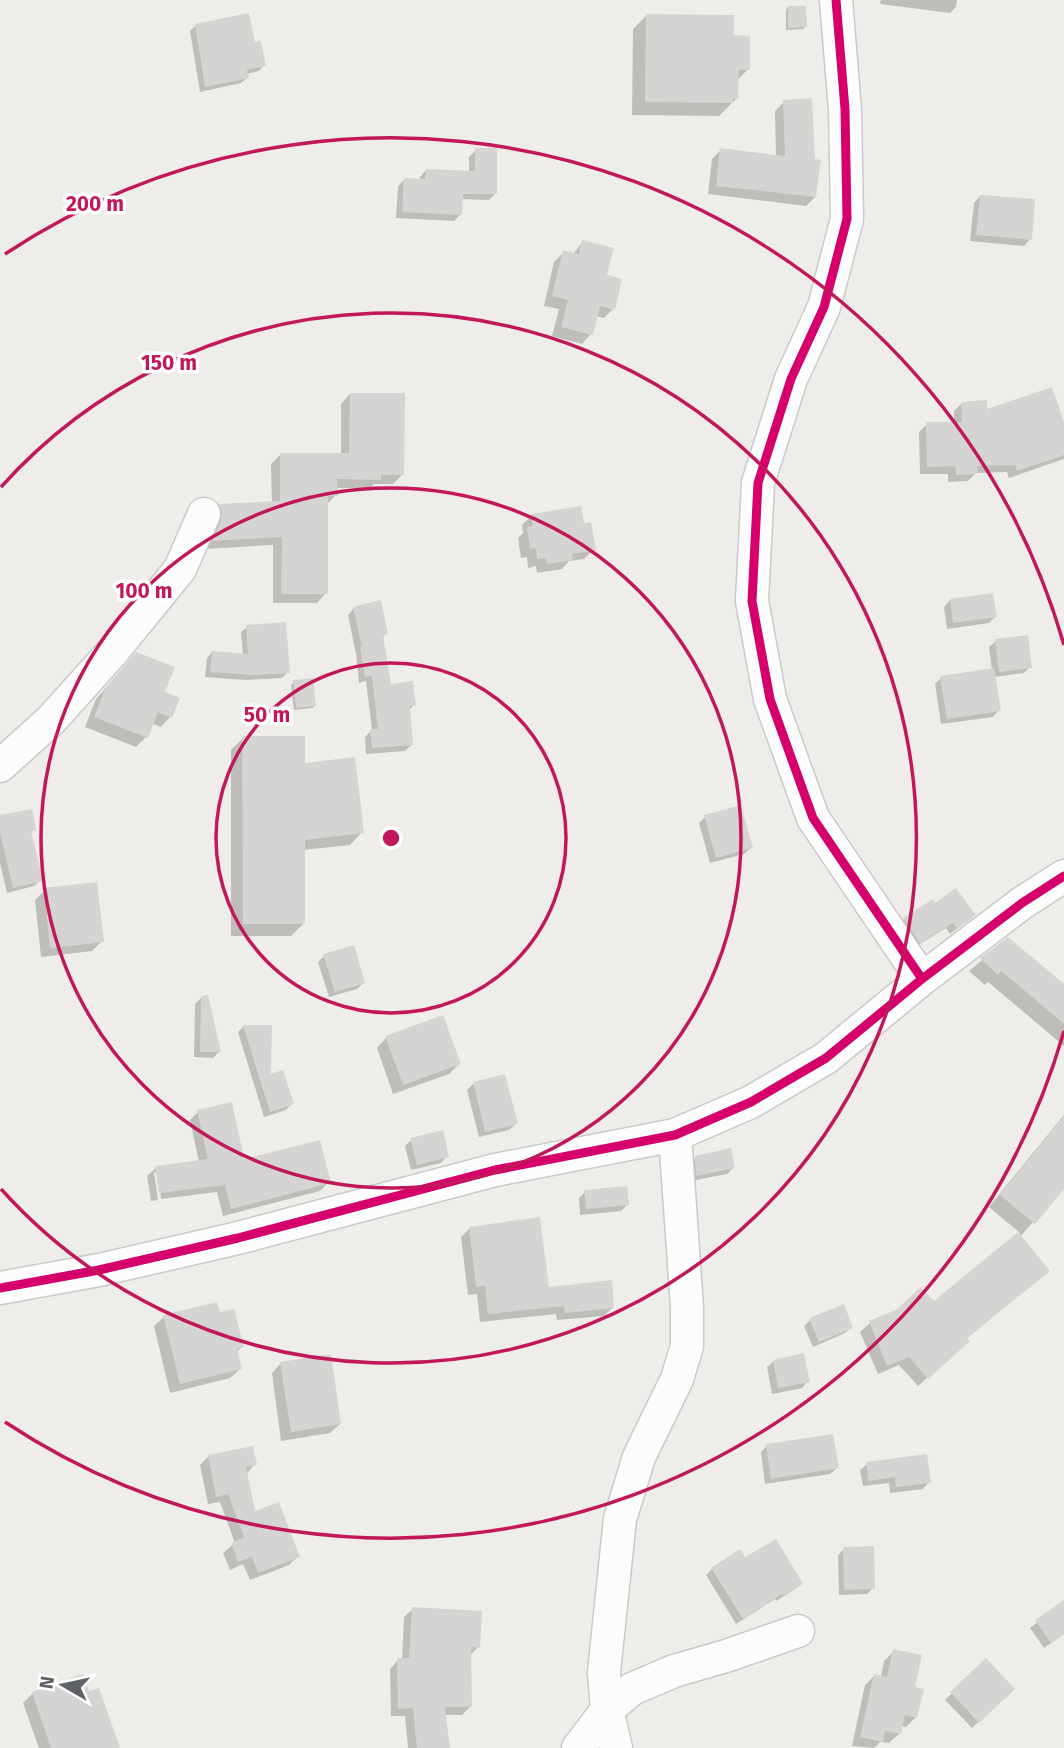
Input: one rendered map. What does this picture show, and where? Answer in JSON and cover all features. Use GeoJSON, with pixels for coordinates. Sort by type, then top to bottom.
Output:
{"type":"FeatureCollection","features":[{"type":"Feature","properties":{"kind":"street"},"geometry":{"type":"LineString","coordinates":[[836,0],[845,108],[847,219],[824,307],[791,379],[758,483],[752,601],[770,699],[813,818],[922,979]]}},
{"type":"Feature","properties":{"kind":"street"},"geometry":{"type":"LineString","coordinates":[[0,766],[52,719],[114,650],[180,569],[204,514]]}},
{"type":"Feature","properties":{"kind":"street"},"geometry":{"type":"LineString","coordinates":[[0,1288],[99,1270],[238,1238],[495,1170],[675,1135],[751,1102],[825,1058],[922,979],[1022,903],[1064,876]]}},
{"type":"Feature","properties":{"kind":"street"},"geometry":{"type":"LineString","coordinates":[[1022,903],[1064,901]]}},
{"type":"Feature","properties":{"kind":"street"},"geometry":{"type":"LineString","coordinates":[[616,1748],[607,1710],[604,1672],[620,1519],[639,1457],[677,1378],[687,1346],[687,1307],[675,1135]]}},
{"type":"Feature","properties":{"kind":"street"},"geometry":{"type":"LineString","coordinates":[[578,1748],[607,1710],[632,1689],[674,1671],[798,1631]]}},
{"type":"Feature","properties":{"kind":"building"},"geometry":{"type":"Polygon","coordinates":[[[788,6],[806,6],[807,27],[788,28],[788,6]]]}},
{"type":"Feature","properties":{"kind":"building"},"geometry":{"type":"Polygon","coordinates":[[[249,13],[255,42],[261,41],[266,66],[247,70],[249,78],[205,87],[195,24],[249,13]]]}},
{"type":"Feature","properties":{"kind":"building"},"geometry":{"type":"Polygon","coordinates":[[[646,14],[734,15],[734,35],[750,36],[750,70],[739,70],[738,99],[733,98],[733,103],[645,102],[646,14]]]}},
{"type":"Feature","properties":{"kind":"building"},"geometry":{"type":"Polygon","coordinates":[[[812,98],[815,159],[821,160],[816,197],[716,186],[720,148],[785,156],[783,100],[812,98]]]}},
{"type":"Feature","properties":{"kind":"building"},"geometry":{"type":"Polygon","coordinates":[[[475,148],[497,148],[497,194],[463,194],[462,215],[402,212],[404,178],[425,179],[426,169],[475,171],[475,148]]]}},
{"type":"Feature","properties":{"kind":"building"},"geometry":{"type":"Polygon","coordinates":[[[980,195],[1035,199],[1032,240],[976,235],[980,195]]]}},
{"type":"Feature","properties":{"kind":"building"},"geometry":{"type":"Polygon","coordinates":[[[582,240],[614,248],[607,275],[622,279],[615,310],[600,306],[593,335],[561,327],[568,300],[552,296],[563,250],[579,254],[582,240]]]}},
{"type":"Feature","properties":{"kind":"building"},"geometry":{"type":"Polygon","coordinates":[[[1052,387],[1064,422],[1064,455],[1017,471],[1015,465],[977,466],[978,474],[956,475],[955,466],[927,467],[926,422],[962,422],[961,402],[987,400],[987,409],[1052,387]]]}},
{"type":"Feature","properties":{"kind":"building"},"geometry":{"type":"Polygon","coordinates":[[[350,393],[405,393],[404,475],[381,475],[381,480],[337,479],[338,496],[328,496],[328,594],[281,594],[282,537],[212,541],[221,521],[219,504],[280,501],[280,453],[349,453],[350,393]]]}},
{"type":"Feature","properties":{"kind":"building"},"geometry":{"type":"Polygon","coordinates":[[[581,506],[584,523],[591,522],[596,550],[572,554],[573,560],[547,564],[546,558],[537,559],[536,548],[530,549],[527,527],[533,526],[531,514],[581,506]]]}},
{"type":"Feature","properties":{"kind":"building"},"geometry":{"type":"Polygon","coordinates":[[[993,593],[997,617],[953,623],[950,599],[993,593]]]}},
{"type":"Feature","properties":{"kind":"building"},"geometry":{"type":"Polygon","coordinates":[[[381,600],[388,634],[383,635],[391,684],[413,681],[416,706],[410,706],[413,745],[372,748],[370,729],[378,729],[372,676],[365,677],[362,647],[353,607],[381,600]]]}},
{"type":"Feature","properties":{"kind":"building"},"geometry":{"type":"Polygon","coordinates":[[[286,622],[290,673],[252,675],[210,672],[212,651],[248,654],[246,625],[286,622]]]}},
{"type":"Feature","properties":{"kind":"building"},"geometry":{"type":"Polygon","coordinates":[[[1028,635],[1032,668],[999,672],[995,639],[1028,635]]]}},
{"type":"Feature","properties":{"kind":"building"},"geometry":{"type":"Polygon","coordinates":[[[136,652],[175,667],[165,692],[180,698],[172,718],[158,712],[148,738],[94,717],[106,687],[136,652]]]}},
{"type":"Feature","properties":{"kind":"building"},"geometry":{"type":"Polygon","coordinates":[[[994,668],[1001,711],[947,719],[940,676],[994,668]]]}},
{"type":"Feature","properties":{"kind":"building"},"geometry":{"type":"Polygon","coordinates":[[[313,678],[316,706],[296,708],[293,680],[313,678]]]}},
{"type":"Feature","properties":{"kind":"building"},"geometry":{"type":"Polygon","coordinates":[[[242,736],[305,736],[305,763],[355,757],[364,833],[305,840],[305,924],[243,924],[242,736]]]}},
{"type":"Feature","properties":{"kind":"building"},"geometry":{"type":"Polygon","coordinates":[[[741,805],[753,848],[716,858],[704,815],[741,805]]]}},
{"type":"Feature","properties":{"kind":"building"},"geometry":{"type":"Polygon","coordinates":[[[32,809],[36,830],[31,831],[43,881],[13,888],[0,832],[0,815],[32,809]]]}},
{"type":"Feature","properties":{"kind":"building"},"geometry":{"type":"Polygon","coordinates":[[[97,882],[104,942],[50,948],[44,888],[97,882]]]}},
{"type":"Feature","properties":{"kind":"building"},"geometry":{"type":"Polygon","coordinates":[[[956,888],[976,915],[957,929],[953,923],[920,943],[903,918],[933,899],[935,903],[956,888]]]}},
{"type":"Feature","properties":{"kind":"building"},"geometry":{"type":"Polygon","coordinates":[[[1008,937],[1064,984],[1064,1024],[1001,971],[998,975],[980,958],[1008,937]]]}},
{"type":"Feature","properties":{"kind":"building"},"geometry":{"type":"Polygon","coordinates":[[[354,945],[365,983],[335,992],[323,954],[354,945]]]}},
{"type":"Feature","properties":{"kind":"building"},"geometry":{"type":"Polygon","coordinates":[[[208,995],[221,1052],[200,1052],[201,996],[208,995]]]}},
{"type":"Feature","properties":{"kind":"building"},"geometry":{"type":"Polygon","coordinates":[[[443,1015],[461,1064],[403,1085],[385,1036],[443,1015]]]}},
{"type":"Feature","properties":{"kind":"building"},"geometry":{"type":"Polygon","coordinates":[[[243,1025],[272,1025],[271,1074],[283,1070],[294,1104],[270,1112],[243,1025]]]}},
{"type":"Feature","properties":{"kind":"building"},"geometry":{"type":"Polygon","coordinates":[[[505,1074],[518,1124],[485,1132],[473,1082],[505,1074]]]}},
{"type":"Feature","properties":{"kind":"building"},"geometry":{"type":"Polygon","coordinates":[[[232,1102],[244,1159],[320,1140],[331,1183],[231,1209],[225,1185],[159,1193],[155,1166],[208,1159],[197,1110],[232,1102]]]}},
{"type":"Feature","properties":{"kind":"building"},"geometry":{"type":"Polygon","coordinates":[[[1064,1116],[1064,1189],[1035,1224],[1000,1195],[1064,1116]]]}},
{"type":"Feature","properties":{"kind":"building"},"geometry":{"type":"Polygon","coordinates":[[[443,1130],[449,1157],[417,1165],[410,1138],[443,1130]]]}},
{"type":"Feature","properties":{"kind":"building"},"geometry":{"type":"Polygon","coordinates":[[[731,1148],[735,1168],[696,1176],[695,1156],[731,1148]]]}},
{"type":"Feature","properties":{"kind":"building"},"geometry":{"type":"Polygon","coordinates":[[[627,1186],[629,1205],[586,1209],[584,1190],[627,1186]]]}},
{"type":"Feature","properties":{"kind":"building"},"geometry":{"type":"Polygon","coordinates":[[[540,1217],[549,1287],[612,1280],[614,1308],[565,1313],[564,1306],[488,1314],[485,1286],[476,1287],[469,1227],[540,1217]]]}},
{"type":"Feature","properties":{"kind":"building"},"geometry":{"type":"Polygon","coordinates":[[[1018,1232],[1050,1271],[967,1338],[970,1341],[928,1379],[909,1357],[887,1366],[869,1321],[896,1310],[921,1287],[934,1301],[1018,1232]]]}},
{"type":"Feature","properties":{"kind":"building"},"geometry":{"type":"Polygon","coordinates":[[[217,1302],[220,1312],[234,1309],[244,1347],[237,1349],[242,1369],[180,1384],[163,1315],[217,1302]]]}},
{"type":"Feature","properties":{"kind":"building"},"geometry":{"type":"Polygon","coordinates":[[[844,1304],[853,1328],[819,1342],[809,1318],[844,1304]]]}},
{"type":"Feature","properties":{"kind":"building"},"geometry":{"type":"Polygon","coordinates":[[[804,1353],[810,1382],[778,1388],[773,1360],[804,1353]]]}},
{"type":"Feature","properties":{"kind":"building"},"geometry":{"type":"Polygon","coordinates":[[[331,1354],[341,1424],[291,1432],[280,1362],[331,1354]]]}},
{"type":"Feature","properties":{"kind":"building"},"geometry":{"type":"Polygon","coordinates":[[[833,1434],[839,1468],[771,1479],[766,1444],[833,1434]]]}},
{"type":"Feature","properties":{"kind":"building"},"geometry":{"type":"Polygon","coordinates":[[[253,1446],[257,1465],[246,1467],[255,1511],[279,1502],[300,1557],[258,1573],[252,1557],[238,1562],[231,1543],[244,1537],[228,1494],[216,1497],[208,1455],[253,1446]]]}},
{"type":"Feature","properties":{"kind":"building"},"geometry":{"type":"Polygon","coordinates":[[[927,1454],[931,1483],[896,1487],[895,1477],[868,1481],[866,1462],[927,1454]]]}},
{"type":"Feature","properties":{"kind":"building"},"geometry":{"type":"Polygon","coordinates":[[[776,1539],[803,1584],[743,1619],[711,1568],[740,1549],[745,1557],[776,1539]]]}},
{"type":"Feature","properties":{"kind":"building"},"geometry":{"type":"Polygon","coordinates":[[[874,1546],[875,1589],[844,1590],[843,1547],[874,1546]]]}},
{"type":"Feature","properties":{"kind":"building"},"geometry":{"type":"Polygon","coordinates":[[[1064,1600],[1064,1634],[1051,1643],[1035,1620],[1064,1600]]]}},
{"type":"Feature","properties":{"kind":"building"},"geometry":{"type":"Polygon","coordinates":[[[412,1607],[482,1611],[480,1648],[471,1647],[472,1707],[445,1707],[450,1748],[417,1748],[413,1708],[398,1709],[397,1658],[409,1658],[412,1607]]]}},
{"type":"Feature","properties":{"kind":"building"},"geometry":{"type":"Polygon","coordinates":[[[893,1649],[922,1655],[915,1687],[924,1689],[917,1718],[905,1715],[901,1734],[885,1731],[883,1742],[860,1737],[874,1674],[887,1677],[893,1649]]]}},
{"type":"Feature","properties":{"kind":"building"},"geometry":{"type":"Polygon","coordinates":[[[986,1658],[1015,1689],[979,1723],[950,1692],[986,1658]]]}},
{"type":"Feature","properties":{"kind":"building"},"geometry":{"type":"Polygon","coordinates":[[[83,1674],[89,1691],[99,1688],[120,1748],[51,1748],[32,1692],[83,1674]]]}},
{"type":"Feature","properties":{"kind":"cycle path"},"geometry":{"type":"LineString","coordinates":[[836,0],[845,109],[847,219],[824,307],[791,379],[758,483],[752,601],[770,699],[813,818],[922,979]]}},
{"type":"Feature","properties":{"kind":"cycle path"},"geometry":{"type":"LineString","coordinates":[[0,1288],[99,1270],[238,1238],[495,1170],[675,1135],[751,1102],[826,1058],[922,979],[1022,903],[1064,876]]}}]}
